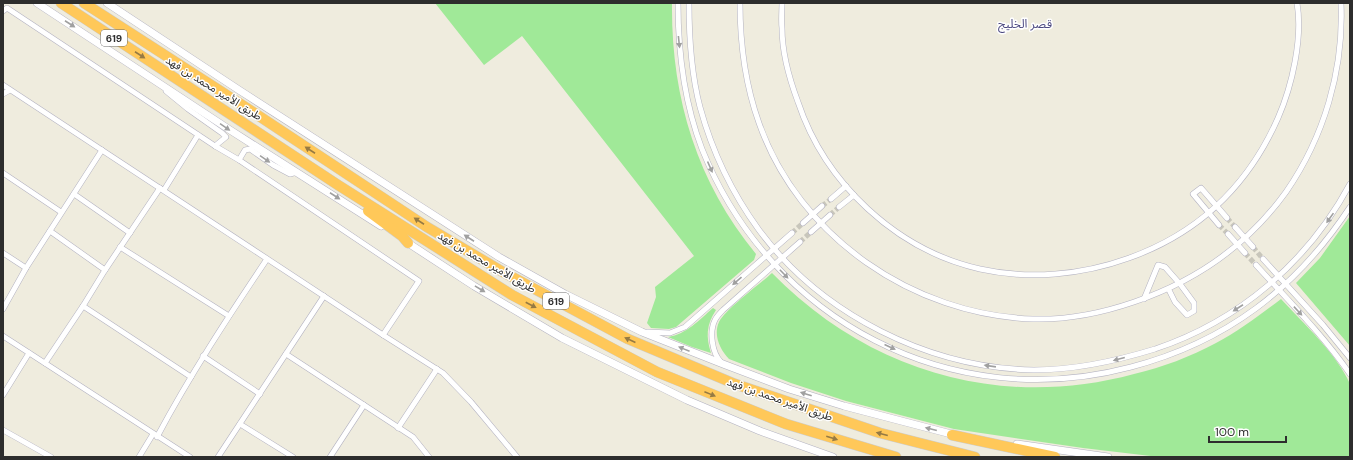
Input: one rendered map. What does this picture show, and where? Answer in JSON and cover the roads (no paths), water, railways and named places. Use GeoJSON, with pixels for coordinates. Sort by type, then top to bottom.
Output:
{"type":"FeatureCollection","features":[{"type":"Feature","properties":{"kind":"highway","name":"طريق الأمير محمد بن فهد"},"geometry":{"type":"LineString","coordinates":[[61,3],[350,193],[512,295],[657,372],[786,424],[896,457]]}},
{"type":"Feature","properties":{"kind":"highway","name":"طريق الأمير محمد بن فهد"},"geometry":{"type":"LineString","coordinates":[[84,3],[427,227],[503,272],[628,339],[735,384],[880,434],[975,457]]}},
{"type":"Feature","properties":{"kind":"highway"},"geometry":{"type":"LineString","coordinates":[[350,193],[357,203],[402,236],[408,243]]}},
{"type":"Feature","properties":{"kind":"highway"},"geometry":{"type":"LineString","coordinates":[[952,434],[1055,457]]}},
{"type":"Feature","properties":{"kind":"main road"},"geometry":{"type":"LineString","coordinates":[[37,3],[481,290],[562,338],[687,400],[760,431],[833,457]]}},
{"type":"Feature","properties":{"kind":"main road"},"geometry":{"type":"LineString","coordinates":[[107,3],[246,95],[499,257],[565,294],[642,332],[789,389],[844,406],[952,434],[1108,457]]}},
{"type":"Feature","properties":{"kind":"street"},"geometry":{"type":"LineString","coordinates":[[678,3],[678,34],[682,70],[690,109],[701,146],[721,190],[752,238],[790,280],[817,303],[850,327],[880,343],[918,359],[954,370],[992,377],[1057,380],[1103,374],[1144,364],[1173,354],[1213,336],[1254,311],[1279,291],[1314,256],[1350,207]]}},
{"type":"Feature","properties":{"kind":"street"},"geometry":{"type":"LineString","coordinates":[[689,3],[689,33],[692,68],[700,106],[712,143],[730,184],[760,231],[775,249],[823,295],[856,318],[885,334],[922,349],[957,360],[1034,370],[1056,369],[1107,362],[1141,353],[1170,344],[1202,330],[1248,302],[1272,283],[1315,238],[1340,203],[1350,184]]}},
{"type":"Feature","properties":{"kind":"street"},"geometry":{"type":"LineString","coordinates":[[740,3],[740,31],[743,61],[749,93],[759,125],[775,161],[801,201],[813,215],[855,255],[882,274],[923,294],[969,310],[1017,318],[1052,318],[1102,311],[1144,299],[1169,290],[1180,284],[1218,261],[1238,245],[1268,215],[1297,176],[1312,149],[1330,100],[1338,63],[1341,29],[1341,3]]}},
{"type":"Feature","properties":{"kind":"street"},"geometry":{"type":"LineString","coordinates":[[782,3],[784,50],[789,75],[798,103],[806,125],[821,152],[828,164],[846,186],[888,226],[927,250],[979,269],[1021,274],[1081,272],[1115,264],[1152,250],[1192,226],[1217,206],[1249,170],[1273,129],[1282,108],[1289,88],[1295,57],[1298,28],[1297,3]]}},
{"type":"Feature","properties":{"kind":"street"},"geometry":{"type":"LineString","coordinates":[[3,10],[7,8],[198,135],[239,160],[419,281],[383,336]]}},
{"type":"Feature","properties":{"kind":"street"},"geometry":{"type":"LineString","coordinates":[[159,82],[169,94],[226,137],[215,146]]}},
{"type":"Feature","properties":{"kind":"street"},"geometry":{"type":"LineString","coordinates":[[3,85],[383,336],[443,373],[463,392],[517,457]]}},
{"type":"Feature","properties":{"kind":"street"},"geometry":{"type":"LineString","coordinates":[[3,94],[10,90]]}},
{"type":"Feature","properties":{"kind":"street"},"geometry":{"type":"LineString","coordinates":[[45,363],[120,247],[162,189],[198,135]]}},
{"type":"Feature","properties":{"kind":"street"},"geometry":{"type":"LineString","coordinates":[[239,160],[245,150],[250,149],[290,174],[297,172]]}},
{"type":"Feature","properties":{"kind":"street"},"geometry":{"type":"LineString","coordinates":[[3,309],[26,268],[102,150]]}},
{"type":"Feature","properties":{"kind":"street"},"geometry":{"type":"LineString","coordinates":[[3,173],[61,212]]}},
{"type":"Feature","properties":{"kind":"street"},"geometry":{"type":"LineString","coordinates":[[831,199],[846,186]]}},
{"type":"Feature","properties":{"kind":"street"},"geometry":{"type":"LineString","coordinates":[[1219,224],[1193,194],[1201,188],[1227,218]]}},
{"type":"Feature","properties":{"kind":"street"},"geometry":{"type":"LineString","coordinates":[[74,194],[130,233]]}},
{"type":"Feature","properties":{"kind":"street"},"geometry":{"type":"LineString","coordinates":[[839,207],[854,195]]}},
{"type":"Feature","properties":{"kind":"street"},"geometry":{"type":"LineString","coordinates":[[803,223],[822,206]]}},
{"type":"Feature","properties":{"kind":"street"},"geometry":{"type":"LineString","coordinates":[[811,232],[830,215]]}},
{"type":"Feature","properties":{"kind":"street"},"geometry":{"type":"LineString","coordinates":[[1235,227],[1252,247]]}},
{"type":"Feature","properties":{"kind":"street"},"geometry":{"type":"LineString","coordinates":[[50,231],[105,270]]}},
{"type":"Feature","properties":{"kind":"street"},"geometry":{"type":"LineString","coordinates":[[642,332],[670,333],[685,327],[792,233]]}},
{"type":"Feature","properties":{"kind":"street"},"geometry":{"type":"LineString","coordinates":[[1228,234],[1245,254]]}},
{"type":"Feature","properties":{"kind":"street"},"geometry":{"type":"LineString","coordinates":[[723,364],[716,355],[712,337],[712,329],[715,320],[722,310],[800,242]]}},
{"type":"Feature","properties":{"kind":"street"},"geometry":{"type":"LineString","coordinates":[[120,247],[229,316]]}},
{"type":"Feature","properties":{"kind":"street"},"geometry":{"type":"LineString","coordinates":[[3,253],[26,268]]}},
{"type":"Feature","properties":{"kind":"street"},"geometry":{"type":"LineString","coordinates":[[139,457],[155,435],[203,356],[267,259]]}},
{"type":"Feature","properties":{"kind":"street"},"geometry":{"type":"LineString","coordinates":[[1263,259],[1350,358]]}},
{"type":"Feature","properties":{"kind":"street"},"geometry":{"type":"LineString","coordinates":[[1144,299],[1158,265],[1165,267],[1180,284],[1194,303],[1194,311],[1187,315],[1175,302],[1169,290]]}},
{"type":"Feature","properties":{"kind":"street"},"geometry":{"type":"LineString","coordinates":[[1256,265],[1337,356],[1350,374]]}},
{"type":"Feature","properties":{"kind":"street"},"geometry":{"type":"LineString","coordinates":[[218,457],[324,296]]}},
{"type":"Feature","properties":{"kind":"street"},"geometry":{"type":"LineString","coordinates":[[83,306],[191,377]]}},
{"type":"Feature","properties":{"kind":"street"},"geometry":{"type":"LineString","coordinates":[[3,336],[190,457]]}},
{"type":"Feature","properties":{"kind":"street"},"geometry":{"type":"LineString","coordinates":[[1337,356],[1344,350]]}},
{"type":"Feature","properties":{"kind":"street"},"geometry":{"type":"LineString","coordinates":[[3,395],[29,353]]}},
{"type":"Feature","properties":{"kind":"street"},"geometry":{"type":"LineString","coordinates":[[286,354],[412,437],[429,457]]}},
{"type":"Feature","properties":{"kind":"street"},"geometry":{"type":"LineString","coordinates":[[203,356],[260,394]]}},
{"type":"Feature","properties":{"kind":"street"},"geometry":{"type":"LineString","coordinates":[[398,428],[437,369]]}},
{"type":"Feature","properties":{"kind":"street"},"geometry":{"type":"LineString","coordinates":[[330,457],[364,405]]}},
{"type":"Feature","properties":{"kind":"street"},"geometry":{"type":"LineString","coordinates":[[240,424],[293,457]]}},
{"type":"Feature","properties":{"kind":"street"},"geometry":{"type":"LineString","coordinates":[[3,430],[51,457]]}},
{"type":"Feature","properties":{"kind":"tunnel"},"geometry":{"type":"LineString","coordinates":[[822,206],[831,199]]}},
{"type":"Feature","properties":{"kind":"tunnel"},"geometry":{"type":"LineString","coordinates":[[830,215],[839,207]]}},
{"type":"Feature","properties":{"kind":"tunnel"},"geometry":{"type":"LineString","coordinates":[[1227,218],[1235,227]]}},
{"type":"Feature","properties":{"kind":"tunnel"},"geometry":{"type":"LineString","coordinates":[[792,233],[803,223]]}},
{"type":"Feature","properties":{"kind":"tunnel"},"geometry":{"type":"LineString","coordinates":[[1219,225],[1228,234]]}},
{"type":"Feature","properties":{"kind":"tunnel"},"geometry":{"type":"LineString","coordinates":[[800,242],[811,232]]}},
{"type":"Feature","properties":{"kind":"tunnel"},"geometry":{"type":"LineString","coordinates":[[1253,247],[1263,259]]}},
{"type":"Feature","properties":{"kind":"tunnel"},"geometry":{"type":"LineString","coordinates":[[1245,253],[1256,265]]}},
{"type":"Feature","properties":{"kind":"district","name":"قصر الخليج"},"geometry":{"type":"Point","coordinates":[1025,24]}}]}
